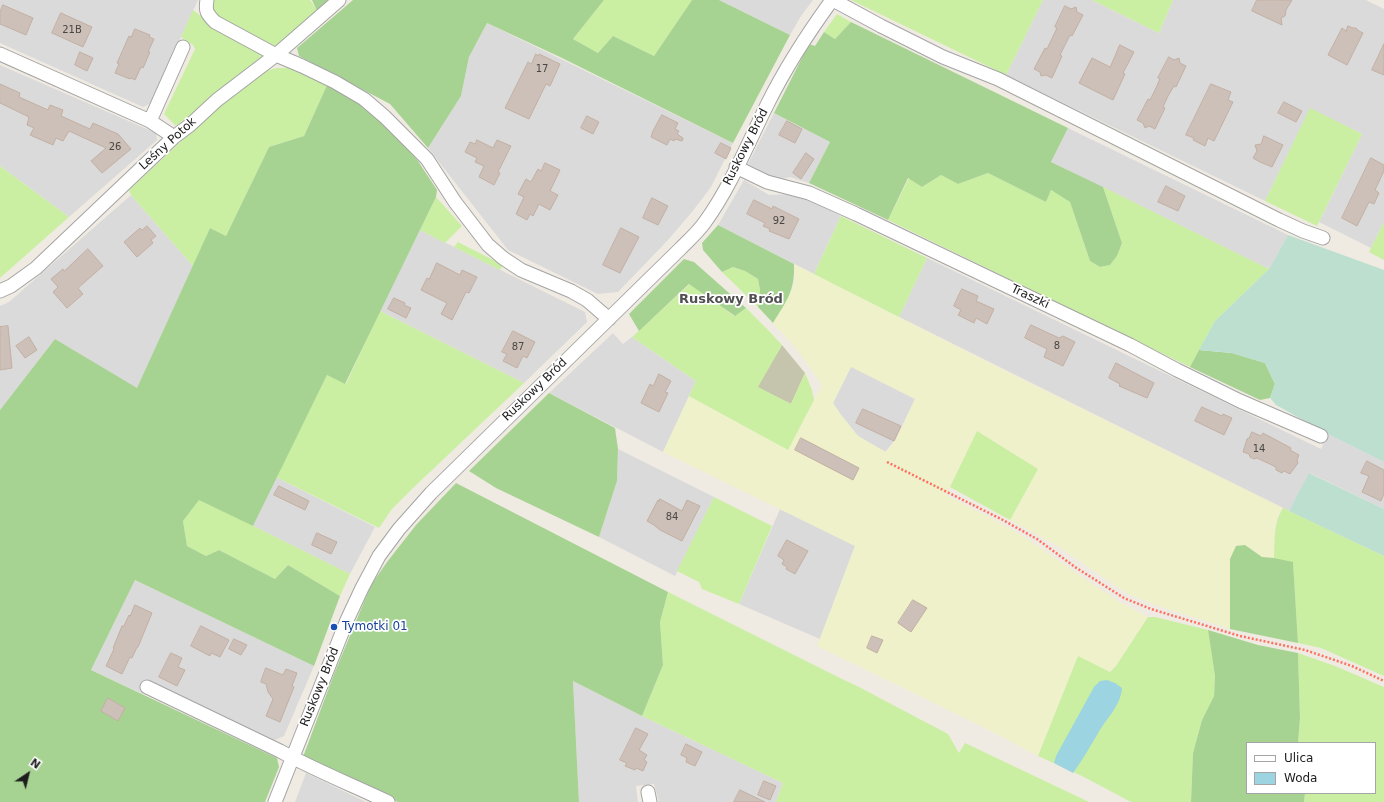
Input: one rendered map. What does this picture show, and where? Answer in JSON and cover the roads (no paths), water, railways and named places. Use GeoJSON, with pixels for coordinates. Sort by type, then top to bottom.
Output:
{"type":"FeatureCollection","features":[{"type":"Feature","properties":{"kind":"street"},"geometry":{"type":"LineString","coordinates":[[207,0],[207,15],[215,22],[276,56],[302,66],[335,82],[364,99],[385,117],[427,159],[455,202],[488,245],[502,258],[521,270],[572,291],[587,300],[609,318]]}},
{"type":"Feature","properties":{"kind":"street","name":"Leśny Potok"},"geometry":{"type":"LineString","coordinates":[[0,291],[11,286],[36,268],[174,137],[190,125],[217,100],[276,56],[339,0]]}},
{"type":"Feature","properties":{"kind":"street"},"geometry":{"type":"LineString","coordinates":[[833,0],[880,26],[944,57],[998,79],[1279,220],[1322,238]]}},
{"type":"Feature","properties":{"kind":"street","name":"Ruskowy Bród"},"geometry":{"type":"LineString","coordinates":[[275,802],[354,603],[371,570],[399,529],[431,492],[693,236],[711,212],[736,167],[768,103],[803,41],[833,0]]}},
{"type":"Feature","properties":{"kind":"street"},"geometry":{"type":"LineString","coordinates":[[150,121],[183,47]]}},
{"type":"Feature","properties":{"kind":"street"},"geometry":{"type":"LineString","coordinates":[[0,54],[150,121],[174,137]]}},
{"type":"Feature","properties":{"kind":"street","name":"Traszki"},"geometry":{"type":"LineString","coordinates":[[736,167],[767,182],[809,193],[849,211],[1130,344],[1177,370],[1240,401],[1321,436]]}},
{"type":"Feature","properties":{"kind":"street"},"geometry":{"type":"LineString","coordinates":[[147,687],[292,758],[388,802]]}},
{"type":"Feature","properties":{"kind":"water"},"geometry":{"type":"Polygon","coordinates":[[[1107,680],[1122,688],[1119,701],[1073,773],[1054,763],[1056,756],[1094,687],[1100,681],[1107,680]]]}},
{"type":"Feature","properties":{"kind":"place","name":"Tymotki 01"},"geometry":{"type":"Point","coordinates":[334,627]}},
{"type":"Feature","properties":{"kind":"district","name":"Ruskowy Bród"},"geometry":{"type":"Point","coordinates":[731,300]}}]}
